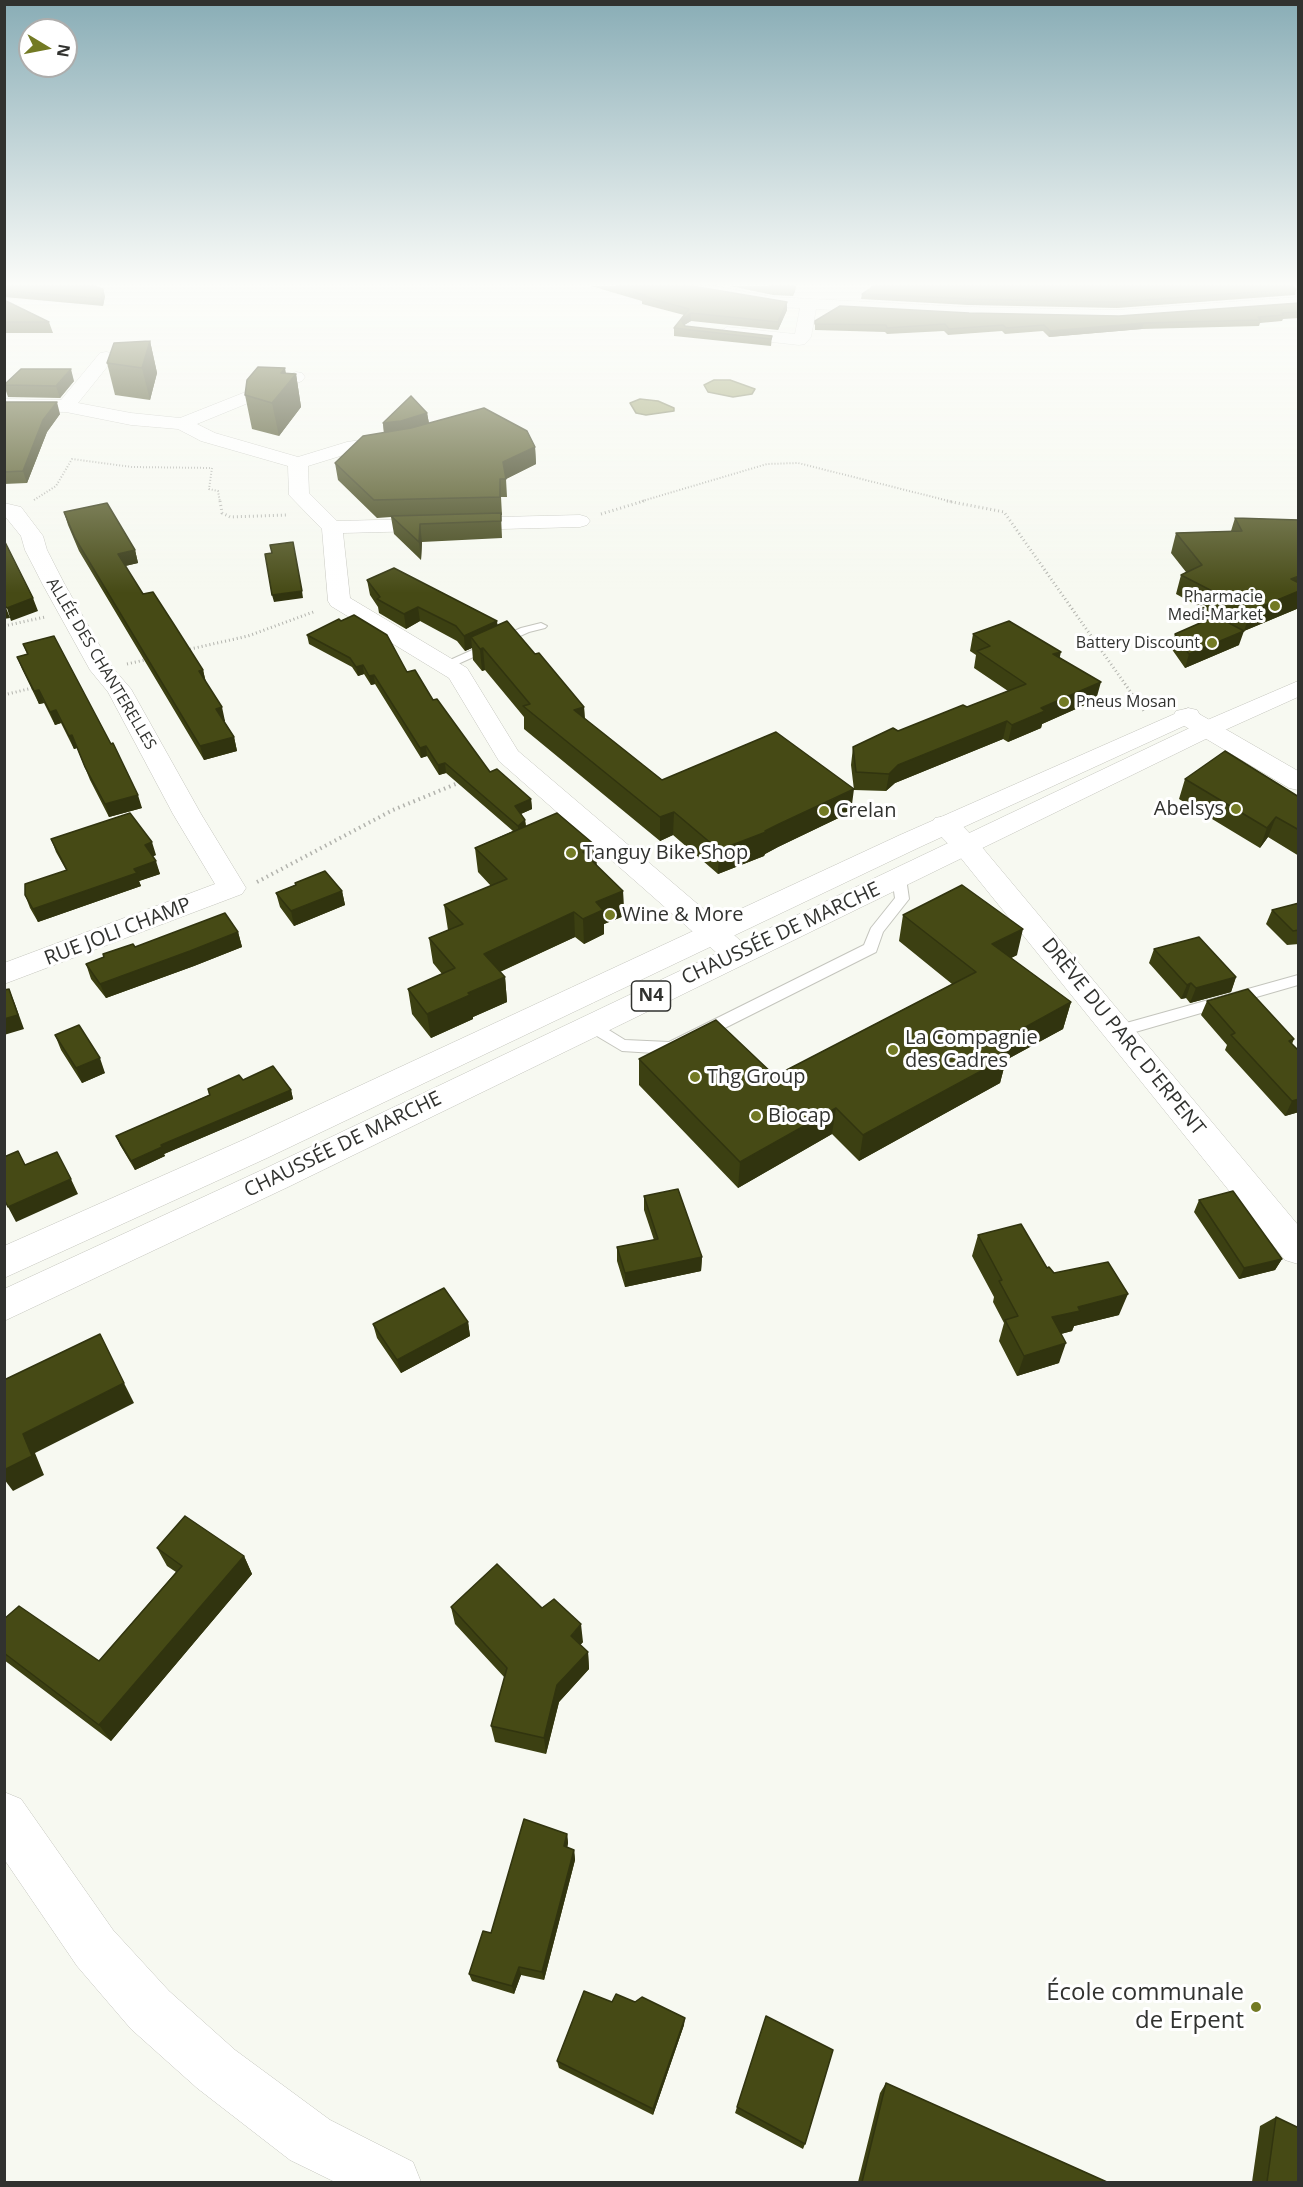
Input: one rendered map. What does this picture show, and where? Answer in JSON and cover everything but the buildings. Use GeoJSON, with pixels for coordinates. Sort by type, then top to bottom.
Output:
{"type":"FeatureCollection","features":[{"type":"Feature","properties":{"kind":"street"},"geometry":{"type":"LineString","coordinates":[[66,406],[81,388]]}},
{"type":"Feature","properties":{"kind":"street"},"geometry":{"type":"LineString","coordinates":[[182,424],[267,388]]}},
{"type":"Feature","properties":{"kind":"street"},"geometry":{"type":"LineString","coordinates":[[4,405],[66,406],[131,419],[182,424],[208,437],[298,464],[347,448],[417,436]]}},
{"type":"Feature","properties":{"kind":"street"},"geometry":{"type":"LineString","coordinates":[[298,464],[299,495],[333,527],[339,601],[458,672],[508,756],[737,954]]}},
{"type":"Feature","properties":{"kind":"street","name":"ALLÉE DES CHANTERELLES"},"geometry":{"type":"LineString","coordinates":[[9,510],[32,536],[36,550],[68,611],[102,670],[119,689],[187,814],[232,888]]}},
{"type":"Feature","properties":{"kind":"street"},"geometry":{"type":"LineString","coordinates":[[333,527],[580,521]]}},
{"type":"Feature","properties":{"kind":"street","name":"CHAUSSÉE DE MARCHE"},"geometry":{"type":"LineString","coordinates":[[4,1263],[244,1154],[713,933],[956,835],[1196,723],[1299,664]]}},
{"type":"Feature","properties":{"kind":"street","name":"CHAUSSÉE DE MARCHE"},"geometry":{"type":"LineString","coordinates":[[4,1306],[266,1183],[737,954],[899,878],[956,835],[1156,729],[1196,723],[1299,688]]}},
{"type":"Feature","properties":{"kind":"street"},"geometry":{"type":"LineString","coordinates":[[1196,723],[1299,782]]}},
{"type":"Feature","properties":{"kind":"street","name":"DRÈVE DU PARC D'ERPENT"},"geometry":{"type":"LineString","coordinates":[[956,835],[1299,1250]]}},
{"type":"Feature","properties":{"kind":"street","name":"RUE JOLI CHAMP"},"geometry":{"type":"LineString","coordinates":[[4,974],[232,888]]}},
{"type":"Feature","properties":{"kind":"street"},"geometry":{"type":"LineString","coordinates":[[4,1816],[95,1948],[150,2010],[216,2069],[310,2139],[393,2182]]}},
{"type":"Feature","properties":{"kind":"lane"},"geometry":{"type":"LineString","coordinates":[[445,664],[525,630],[541,626]]}},
{"type":"Feature","properties":{"kind":"lane"},"geometry":{"type":"LineString","coordinates":[[591,1025],[621,1045],[671,1048],[871,948],[876,931],[902,899],[899,878]]}},
{"type":"Feature","properties":{"kind":"lane"},"geometry":{"type":"LineString","coordinates":[[1118,1031],[1299,980]]}},
{"type":"Feature","properties":{"kind":"path"},"geometry":{"type":"LineString","coordinates":[[9,510],[56,486],[72,459],[132,467],[212,468],[209,489],[218,491],[222,513],[230,517],[271,514],[292,516],[289,511]]}},
{"type":"Feature","properties":{"kind":"path"},"geometry":{"type":"LineString","coordinates":[[580,521],[767,464],[798,463],[971,507],[1004,512],[1156,729]]}},
{"type":"Feature","properties":{"kind":"path"},"geometry":{"type":"LineString","coordinates":[[248,636],[339,601]]}},
{"type":"Feature","properties":{"kind":"path"},"geometry":{"type":"LineString","coordinates":[[4,626],[68,611]]}},
{"type":"Feature","properties":{"kind":"path"},"geometry":{"type":"LineString","coordinates":[[232,888],[264,880],[393,810],[513,760]]}},
{"type":"Feature","properties":{"kind":"shaded area"},"geometry":{"type":"Polygon","coordinates":[[[706,388],[755,389],[752,394],[733,397],[708,392],[706,388]]]}},
{"type":"Feature","properties":{"kind":"shaded area"},"geometry":{"type":"Polygon","coordinates":[[[640,399],[658,401],[674,408],[674,411],[646,415],[636,413],[630,403],[640,399]]]}},
{"type":"Feature","properties":{"kind":"place","name":"Pharmacie Medi-Market"},"geometry":{"type":"Point","coordinates":[1275,606]}},
{"type":"Feature","properties":{"kind":"place","name":"Battery Discount"},"geometry":{"type":"Point","coordinates":[1212,643]}},
{"type":"Feature","properties":{"kind":"place","name":"Pneus Mosan"},"geometry":{"type":"Point","coordinates":[1064,702]}},
{"type":"Feature","properties":{"kind":"place","name":"Abelsys"},"geometry":{"type":"Point","coordinates":[1236,809]}},
{"type":"Feature","properties":{"kind":"place","name":"Crelan"},"geometry":{"type":"Point","coordinates":[824,811]}},
{"type":"Feature","properties":{"kind":"place","name":"Tanguy Bike Shop"},"geometry":{"type":"Point","coordinates":[571,853]}},
{"type":"Feature","properties":{"kind":"place","name":"Wine & More"},"geometry":{"type":"Point","coordinates":[610,915]}},
{"type":"Feature","properties":{"kind":"place","name":"La Compagnie des Cadres"},"geometry":{"type":"Point","coordinates":[893,1050]}},
{"type":"Feature","properties":{"kind":"place","name":"Thg Group"},"geometry":{"type":"Point","coordinates":[695,1077]}},
{"type":"Feature","properties":{"kind":"place","name":"Biocap"},"geometry":{"type":"Point","coordinates":[756,1116]}},
{"type":"Feature","properties":{"kind":"place","name":"École communale de Erpent"},"geometry":{"type":"Point","coordinates":[1256,2007]}}]}
